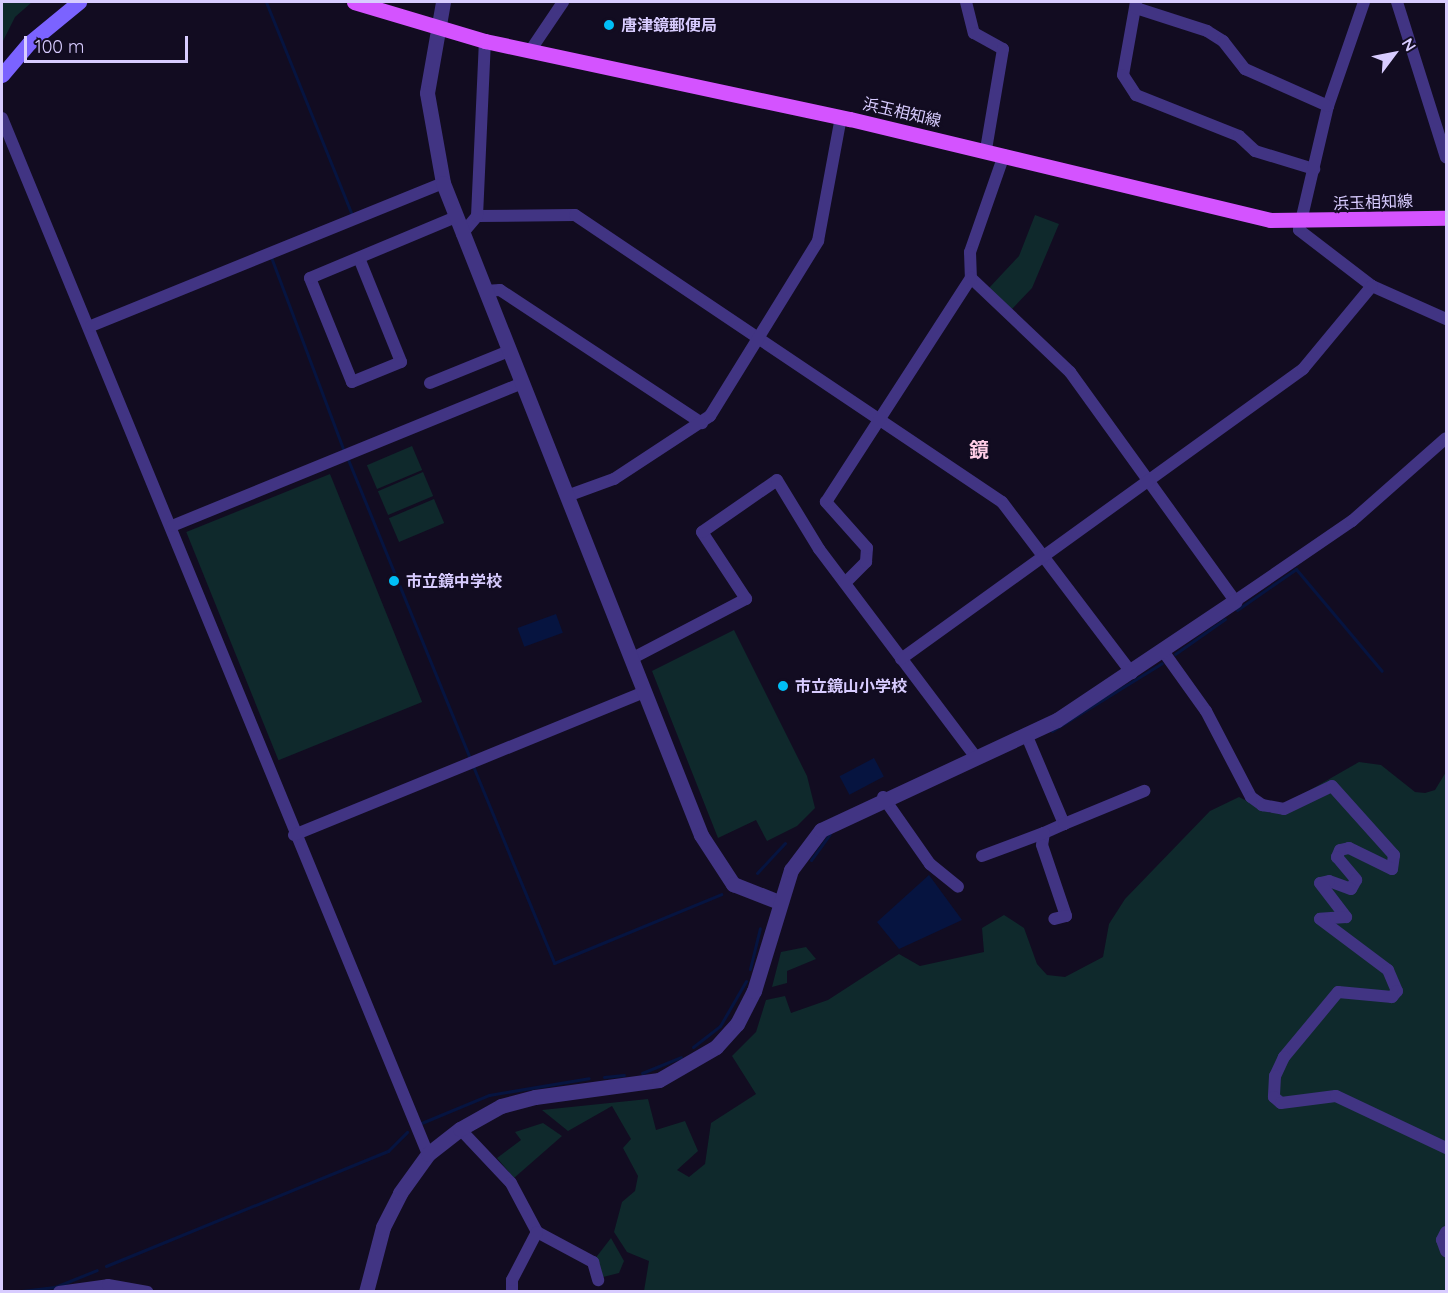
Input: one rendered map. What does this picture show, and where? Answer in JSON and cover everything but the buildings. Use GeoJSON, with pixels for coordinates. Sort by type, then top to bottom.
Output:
{"type":"FeatureCollection","features":[{"type":"Feature","properties":{"kind":"main road"},"geometry":{"type":"LineString","coordinates":[[2,75],[29,43],[79,2]]}},
{"type":"Feature","properties":{"kind":"main road","name":"浜玉相知線"},"geometry":{"type":"LineString","coordinates":[[357,2],[436,29],[485,41],[986,150],[1270,220],[1300,222],[1446,218]]}},
{"type":"Feature","properties":{"kind":"street"},"geometry":{"type":"LineString","coordinates":[[443,2],[436,29],[427,93],[443,183],[462,234],[631,658],[723,875],[779,902]]}},
{"type":"Feature","properties":{"kind":"street"},"geometry":{"type":"LineString","coordinates":[[530,51],[563,2]]}},
{"type":"Feature","properties":{"kind":"street"},"geometry":{"type":"LineString","coordinates":[[966,2],[974,33],[1003,49],[986,150]]}},
{"type":"Feature","properties":{"kind":"street"},"geometry":{"type":"LineString","coordinates":[[1364,2],[1328,106],[1300,222],[1301,233],[1372,286],[1446,319]]}},
{"type":"Feature","properties":{"kind":"street"},"geometry":{"type":"LineString","coordinates":[[1397,2],[1446,156]]}},
{"type":"Feature","properties":{"kind":"street"},"geometry":{"type":"LineString","coordinates":[[1314,170],[1255,151],[1239,136],[1136,94],[1123,75],[1136,5],[1207,32],[1223,41],[1245,69],[1328,106]]}},
{"type":"Feature","properties":{"kind":"street"},"geometry":{"type":"LineString","coordinates":[[462,234],[477,216],[485,41]]}},
{"type":"Feature","properties":{"kind":"street"},"geometry":{"type":"LineString","coordinates":[[567,496],[614,479],[702,423],[818,241],[841,117]]}},
{"type":"Feature","properties":{"kind":"street"},"geometry":{"type":"LineString","coordinates":[[2,118],[91,326],[294,835],[428,1154]]}},
{"type":"Feature","properties":{"kind":"street"},"geometry":{"type":"LineString","coordinates":[[845,583],[866,562],[867,548],[826,502],[971,278],[970,252],[1004,155]]}},
{"type":"Feature","properties":{"kind":"street"},"geometry":{"type":"LineString","coordinates":[[91,326],[443,183]]}},
{"type":"Feature","properties":{"kind":"street"},"geometry":{"type":"LineString","coordinates":[[477,216],[575,215],[877,422],[1002,502],[1046,553],[1132,673]]}},
{"type":"Feature","properties":{"kind":"street"},"geometry":{"type":"LineString","coordinates":[[359,258],[401,362],[352,382],[310,278],[456,217]]}},
{"type":"Feature","properties":{"kind":"street"},"geometry":{"type":"LineString","coordinates":[[971,278],[1070,372],[1235,601]]}},
{"type":"Feature","properties":{"kind":"street"},"geometry":{"type":"LineString","coordinates":[[901,659],[1148,478],[1303,369],[1372,286]]}},
{"type":"Feature","properties":{"kind":"street"},"geometry":{"type":"LineString","coordinates":[[485,291],[500,290],[702,423]]}},
{"type":"Feature","properties":{"kind":"street"},"geometry":{"type":"LineString","coordinates":[[430,383],[509,351]]}},
{"type":"Feature","properties":{"kind":"street"},"geometry":{"type":"LineString","coordinates":[[171,526],[346,457],[522,383]]}},
{"type":"Feature","properties":{"kind":"street"},"geometry":{"type":"LineString","coordinates":[[366,1292],[383,1227],[428,1154],[459,1129],[501,1106],[636,1086],[700,1058],[737,1024],[754,991],[779,902],[808,842],[839,817],[1026,734],[1132,673],[1352,520],[1446,438]]}},
{"type":"Feature","properties":{"kind":"street"},"geometry":{"type":"LineString","coordinates":[[631,658],[746,599],[702,532],[777,480],[845,583],[975,756]]}},
{"type":"Feature","properties":{"kind":"street"},"geometry":{"type":"LineString","coordinates":[[1163,651],[1206,711],[1251,797],[1262,805],[1284,809],[1332,786],[1394,855],[1392,869],[1349,848],[1340,850],[1337,857],[1356,880],[1351,889],[1329,880],[1320,883],[1346,910],[1346,917],[1320,919],[1388,970],[1397,991],[1392,997],[1338,992],[1284,1057],[1275,1076],[1274,1097],[1281,1103],[1336,1096],[1446,1148]]}},
{"type":"Feature","properties":{"kind":"street"},"geometry":{"type":"LineString","coordinates":[[294,835],[645,692]]}},
{"type":"Feature","properties":{"kind":"street"},"geometry":{"type":"LineString","coordinates":[[1026,734],[1064,824]]}},
{"type":"Feature","properties":{"kind":"street"},"geometry":{"type":"LineString","coordinates":[[982,856],[1144,791]]}},
{"type":"Feature","properties":{"kind":"street"},"geometry":{"type":"LineString","coordinates":[[883,796],[930,864],[958,887]]}},
{"type":"Feature","properties":{"kind":"street"},"geometry":{"type":"LineString","coordinates":[[1044,832],[1042,845],[1066,916],[1054,919]]}},
{"type":"Feature","properties":{"kind":"street"},"geometry":{"type":"LineString","coordinates":[[459,1129],[511,1183],[537,1233],[593,1262],[598,1280]]}},
{"type":"Feature","properties":{"kind":"street"},"geometry":{"type":"LineString","coordinates":[[1446,1232],[1442,1240],[1446,1251]]}},
{"type":"Feature","properties":{"kind":"street"},"geometry":{"type":"LineString","coordinates":[[512,1292],[512,1280],[537,1233]]}},
{"type":"Feature","properties":{"kind":"street"},"geometry":{"type":"LineString","coordinates":[[58,1292],[108,1285],[147,1292]]}},
{"type":"Feature","properties":{"kind":"green space"},"geometry":{"type":"Polygon","coordinates":[[[2,2],[32,2],[15,17],[2,43],[2,2]]]}},
{"type":"Feature","properties":{"kind":"green space"},"geometry":{"type":"Polygon","coordinates":[[[1035,215],[1059,224],[1032,288],[1012,309],[989,288],[1019,256],[1035,215]]]}},
{"type":"Feature","properties":{"kind":"green space"},"geometry":{"type":"Polygon","coordinates":[[[412,446],[422,470],[377,489],[367,465],[412,446]]]}},
{"type":"Feature","properties":{"kind":"green space"},"geometry":{"type":"Polygon","coordinates":[[[423,472],[433,496],[388,515],[378,491],[423,472]]]}},
{"type":"Feature","properties":{"kind":"green space"},"geometry":{"type":"Polygon","coordinates":[[[330,474],[422,702],[278,760],[186,532],[330,474]]]}},
{"type":"Feature","properties":{"kind":"green space"},"geometry":{"type":"Polygon","coordinates":[[[434,499],[444,523],[399,542],[389,518],[434,499]]]}},
{"type":"Feature","properties":{"kind":"green space"},"geometry":{"type":"Polygon","coordinates":[[[734,630],[807,776],[815,808],[797,826],[767,841],[756,820],[718,838],[652,671],[734,630]]]}},
{"type":"Feature","properties":{"kind":"green space"},"geometry":{"type":"Polygon","coordinates":[[[1359,762],[1381,765],[1415,792],[1425,793],[1435,790],[1446,772],[1446,1291],[644,1291],[649,1261],[627,1252],[614,1232],[622,1202],[635,1191],[638,1176],[623,1148],[631,1139],[612,1106],[568,1131],[542,1110],[648,1099],[656,1130],[685,1121],[698,1151],[677,1170],[689,1177],[705,1164],[711,1123],[756,1094],[732,1056],[756,1032],[766,1000],[785,996],[791,1013],[828,1000],[899,954],[920,966],[984,952],[982,928],[1004,915],[1024,928],[1037,964],[1047,975],[1065,977],[1103,957],[1109,924],[1125,899],[1210,811],[1239,797],[1270,813],[1359,762]]]}},
{"type":"Feature","properties":{"kind":"green space"},"geometry":{"type":"Polygon","coordinates":[[[806,947],[816,959],[787,971],[787,983],[772,987],[781,952],[806,947]]]}},
{"type":"Feature","properties":{"kind":"green space"},"geometry":{"type":"Polygon","coordinates":[[[543,1123],[562,1136],[514,1178],[497,1158],[521,1140],[515,1132],[543,1123]]]}},
{"type":"Feature","properties":{"kind":"green space"},"geometry":{"type":"Polygon","coordinates":[[[611,1238],[624,1261],[619,1273],[603,1277],[594,1260],[611,1238]]]}},
{"type":"Feature","properties":{"kind":"water"},"geometry":{"type":"Polygon","coordinates":[[[556,614],[563,633],[524,647],[517,628],[556,614]]]}},
{"type":"Feature","properties":{"kind":"water"},"geometry":{"type":"Polygon","coordinates":[[[874,758],[884,777],[849,795],[840,776],[874,758]]]}},
{"type":"Feature","properties":{"kind":"water"},"geometry":{"type":"Polygon","coordinates":[[[929,875],[962,920],[899,949],[877,922],[929,875]]]}},
{"type":"Feature","properties":{"kind":"waterway"},"geometry":{"type":"LineString","coordinates":[[266,2],[351,212]]}},
{"type":"Feature","properties":{"kind":"waterway"},"geometry":{"type":"LineString","coordinates":[[271,257],[344,451]]}},
{"type":"Feature","properties":{"kind":"waterway"},"geometry":{"type":"LineString","coordinates":[[347,457],[470,759]]}},
{"type":"Feature","properties":{"kind":"waterway"},"geometry":{"type":"LineString","coordinates":[[1237,610],[1296,569],[1382,671]]}},
{"type":"Feature","properties":{"kind":"waterway"},"geometry":{"type":"LineString","coordinates":[[1175,654],[1225,619]]}},
{"type":"Feature","properties":{"kind":"waterway"},"geometry":{"type":"LineString","coordinates":[[1052,731],[1162,663]]}},
{"type":"Feature","properties":{"kind":"waterway"},"geometry":{"type":"LineString","coordinates":[[473,766],[554,963],[721,894]]}},
{"type":"Feature","properties":{"kind":"waterway"},"geometry":{"type":"LineString","coordinates":[[811,860],[830,834]]}},
{"type":"Feature","properties":{"kind":"waterway"},"geometry":{"type":"LineString","coordinates":[[757,873],[785,843]]}},
{"type":"Feature","properties":{"kind":"waterway"},"geometry":{"type":"LineString","coordinates":[[750,969],[760,928]]}},
{"type":"Feature","properties":{"kind":"waterway"},"geometry":{"type":"LineString","coordinates":[[693,1047],[720,1026],[746,981]]}},
{"type":"Feature","properties":{"kind":"waterway"},"geometry":{"type":"LineString","coordinates":[[642,1073],[681,1057]]}},
{"type":"Feature","properties":{"kind":"waterway"},"geometry":{"type":"LineString","coordinates":[[604,1077],[624,1075]]}},
{"type":"Feature","properties":{"kind":"waterway"},"geometry":{"type":"LineString","coordinates":[[419,1124],[489,1095],[589,1078]]}},
{"type":"Feature","properties":{"kind":"waterway"},"geometry":{"type":"LineString","coordinates":[[106,1266],[388,1151],[407,1132]]}},
{"type":"Feature","properties":{"kind":"waterway"},"geometry":{"type":"LineString","coordinates":[[13,1292],[55,1287],[97,1270]]}},
{"type":"Feature","properties":{"kind":"place","name":"唐津鏡郵便局"},"geometry":{"type":"Point","coordinates":[609,25]}},
{"type":"Feature","properties":{"kind":"place","name":"市立鏡中学校"},"geometry":{"type":"Point","coordinates":[394,581]}},
{"type":"Feature","properties":{"kind":"place","name":"市立鏡山小学校"},"geometry":{"type":"Point","coordinates":[783,686]}},
{"type":"Feature","properties":{"kind":"district","name":"鏡"},"geometry":{"type":"Point","coordinates":[979,449]}}]}
